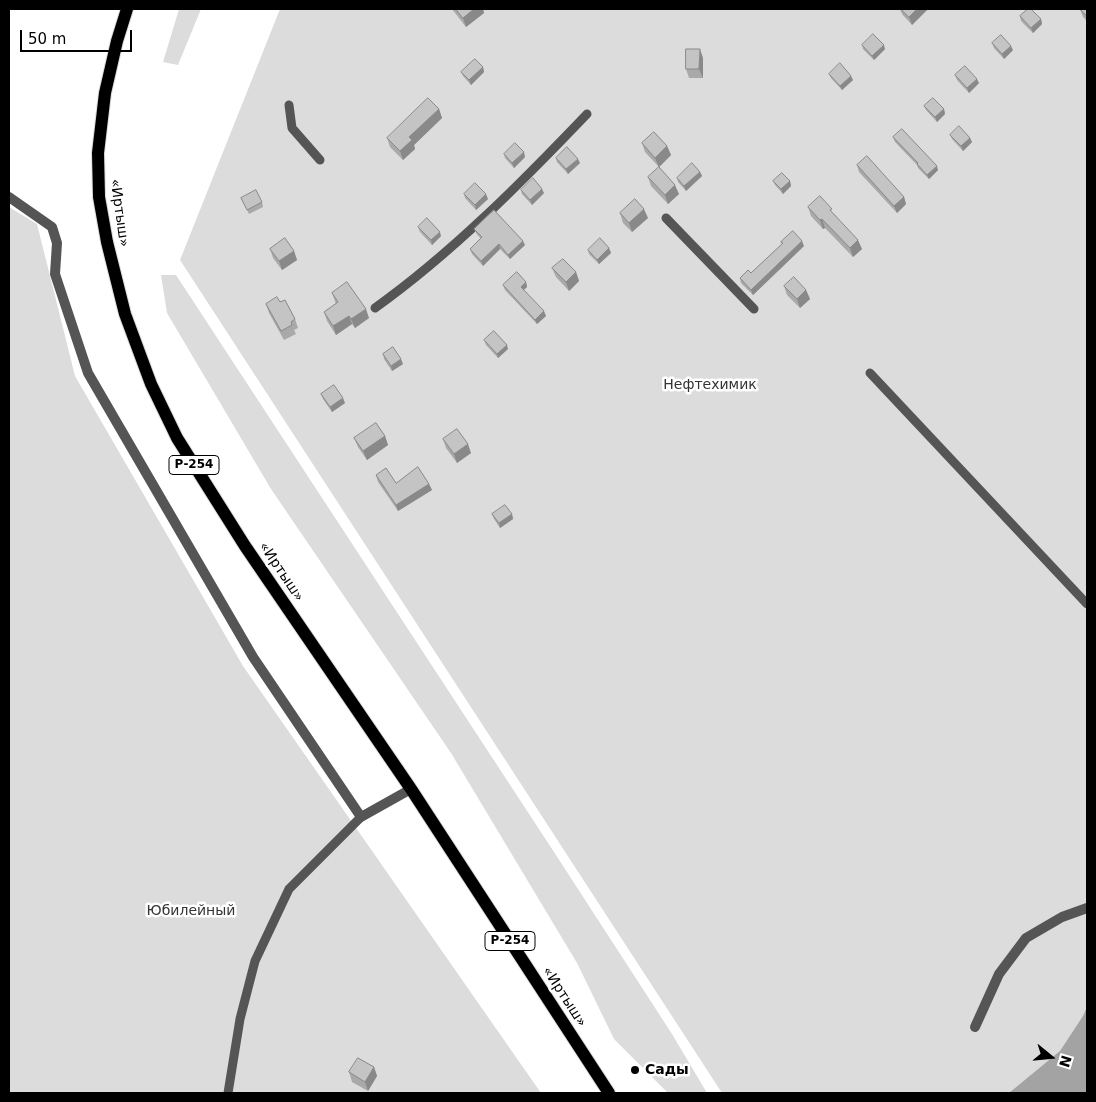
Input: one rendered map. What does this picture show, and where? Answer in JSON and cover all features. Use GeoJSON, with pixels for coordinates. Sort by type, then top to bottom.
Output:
{"type":"FeatureCollection","features":[{"type":"Feature","properties":{"kind":"main road","name":"«Иртыш»"},"geometry":{"type":"LineString","coordinates":[[127,9],[117,41],[105,93],[98,153],[101,206],[107,242],[125,314],[151,384],[177,438],[245,546],[411,789],[608,1093]]}},
{"type":"Feature","properties":{"kind":"street"},"geometry":{"type":"LineString","coordinates":[[9,197],[52,227],[57,243],[55,274],[88,373],[253,657],[361,817],[411,789]]}},
{"type":"Feature","properties":{"kind":"street"},"geometry":{"type":"LineString","coordinates":[[975,1027],[999,974],[1026,938],[1062,917],[1087,908]]}},
{"type":"Feature","properties":{"kind":"lane"},"geometry":{"type":"LineString","coordinates":[[289,105],[292,128],[320,160]]}},
{"type":"Feature","properties":{"kind":"lane"},"geometry":{"type":"LineString","coordinates":[[375,308],[407,285],[506,197],[587,114]]}},
{"type":"Feature","properties":{"kind":"lane"},"geometry":{"type":"LineString","coordinates":[[666,218],[754,309]]}},
{"type":"Feature","properties":{"kind":"lane"},"geometry":{"type":"LineString","coordinates":[[870,373],[1087,604]]}},
{"type":"Feature","properties":{"kind":"lane"},"geometry":{"type":"LineString","coordinates":[[228,1093],[240,1019],[255,961],[289,889],[361,817]]}},
{"type":"Feature","properties":{"kind":"green space"},"geometry":{"type":"Polygon","coordinates":[[[179,9],[201,9],[178,65],[163,62],[179,9]]]}},
{"type":"Feature","properties":{"kind":"green space","name":"Нефтехимик"},"geometry":{"type":"Polygon","coordinates":[[[280,9],[1087,9],[1087,1093],[722,1093],[180,260],[280,9]]]}},
{"type":"Feature","properties":{"kind":"green space","name":"Юбилейный"},"geometry":{"type":"Polygon","coordinates":[[[9,207],[37,224],[75,376],[243,666],[541,1093],[9,1093],[9,207]]]}},
{"type":"Feature","properties":{"kind":"green space"},"geometry":{"type":"Polygon","coordinates":[[[161,275],[176,275],[554,852],[672,1034],[707,1093],[668,1093],[614,1039],[577,963],[451,753],[271,489],[167,313],[161,275]]]}},
{"type":"Feature","properties":{"kind":"shaded area"},"geometry":{"type":"Polygon","coordinates":[[[1087,1007],[1087,1093],[1009,1093],[1060,1051],[1087,1007]]]}},
{"type":"Feature","properties":{"kind":"building"},"geometry":{"type":"Polygon","coordinates":[[[456,9],[474,9],[463,18],[456,9]]]}},
{"type":"Feature","properties":{"kind":"building"},"geometry":{"type":"Polygon","coordinates":[[[901,9],[917,9],[909,17],[901,9]]]}},
{"type":"Feature","properties":{"kind":"building"},"geometry":{"type":"Polygon","coordinates":[[[1028,9],[1031,9],[1041,19],[1031,28],[1020,16],[1028,9]]]}},
{"type":"Feature","properties":{"kind":"building"},"geometry":{"type":"Polygon","coordinates":[[[1080,9],[1087,9],[1087,16],[1080,9]]]}},
{"type":"Feature","properties":{"kind":"building"},"geometry":{"type":"Polygon","coordinates":[[[873,34],[884,45],[872,56],[862,45],[873,34]]]}},
{"type":"Feature","properties":{"kind":"building"},"geometry":{"type":"Polygon","coordinates":[[[1001,35],[1011,46],[1002,54],[992,43],[1001,35]]]}},
{"type":"Feature","properties":{"kind":"building"},"geometry":{"type":"Polygon","coordinates":[[[686,49],[700,49],[699,69],[686,69],[686,49]]]}},
{"type":"Feature","properties":{"kind":"building"},"geometry":{"type":"Polygon","coordinates":[[[475,59],[483,67],[469,80],[461,72],[475,59]]]}},
{"type":"Feature","properties":{"kind":"building"},"geometry":{"type":"Polygon","coordinates":[[[840,63],[851,76],[840,86],[829,74],[840,63]]]}},
{"type":"Feature","properties":{"kind":"building"},"geometry":{"type":"Polygon","coordinates":[[[965,66],[977,79],[967,88],[955,75],[965,66]]]}},
{"type":"Feature","properties":{"kind":"building"},"geometry":{"type":"Polygon","coordinates":[[[428,98],[439,109],[409,137],[412,140],[400,151],[387,138],[428,98]]]}},
{"type":"Feature","properties":{"kind":"building"},"geometry":{"type":"Polygon","coordinates":[[[933,98],[944,109],[935,117],[924,106],[933,98]]]}},
{"type":"Feature","properties":{"kind":"building"},"geometry":{"type":"Polygon","coordinates":[[[959,126],[970,138],[961,146],[950,135],[959,126]]]}},
{"type":"Feature","properties":{"kind":"building"},"geometry":{"type":"Polygon","coordinates":[[[902,129],[937,166],[927,175],[893,137],[902,129]]]}},
{"type":"Feature","properties":{"kind":"building"},"geometry":{"type":"Polygon","coordinates":[[[654,132],[667,146],[655,158],[642,143],[654,132]]]}},
{"type":"Feature","properties":{"kind":"building"},"geometry":{"type":"Polygon","coordinates":[[[515,143],[524,152],[512,163],[504,154],[515,143]]]}},
{"type":"Feature","properties":{"kind":"building"},"geometry":{"type":"Polygon","coordinates":[[[567,147],[578,159],[566,169],[556,158],[567,147]]]}},
{"type":"Feature","properties":{"kind":"building"},"geometry":{"type":"Polygon","coordinates":[[[867,156],[904,197],[894,206],[857,165],[867,156]]]}},
{"type":"Feature","properties":{"kind":"building"},"geometry":{"type":"Polygon","coordinates":[[[692,163],[700,172],[684,186],[677,178],[692,163]]]}},
{"type":"Feature","properties":{"kind":"building"},"geometry":{"type":"Polygon","coordinates":[[[659,167],[675,185],[665,195],[648,177],[659,167]]]}},
{"type":"Feature","properties":{"kind":"building"},"geometry":{"type":"Polygon","coordinates":[[[782,173],[790,181],[781,189],[773,181],[782,173]]]}},
{"type":"Feature","properties":{"kind":"building"},"geometry":{"type":"Polygon","coordinates":[[[533,178],[542,189],[530,200],[521,190],[533,178]]]}},
{"type":"Feature","properties":{"kind":"building"},"geometry":{"type":"Polygon","coordinates":[[[475,183],[486,194],[475,205],[464,194],[475,183]]]}},
{"type":"Feature","properties":{"kind":"building"},"geometry":{"type":"Polygon","coordinates":[[[256,190],[262,202],[247,210],[241,198],[256,190]]]}},
{"type":"Feature","properties":{"kind":"building"},"geometry":{"type":"Polygon","coordinates":[[[820,196],[832,209],[830,210],[858,240],[850,248],[808,207],[820,196]]]}},
{"type":"Feature","properties":{"kind":"building"},"geometry":{"type":"Polygon","coordinates":[[[635,199],[644,209],[629,223],[620,213],[635,199]]]}},
{"type":"Feature","properties":{"kind":"building"},"geometry":{"type":"Polygon","coordinates":[[[494,210],[523,241],[508,255],[499,244],[481,261],[470,249],[482,237],[474,229],[494,210]]]}},
{"type":"Feature","properties":{"kind":"building"},"geometry":{"type":"Polygon","coordinates":[[[427,218],[440,232],[431,240],[418,227],[427,218]]]}},
{"type":"Feature","properties":{"kind":"building"},"geometry":{"type":"Polygon","coordinates":[[[793,231],[802,241],[751,290],[740,278],[748,270],[751,273],[793,231]]]}},
{"type":"Feature","properties":{"kind":"building"},"geometry":{"type":"Polygon","coordinates":[[[285,238],[294,251],[279,261],[270,249],[285,238]]]}},
{"type":"Feature","properties":{"kind":"building"},"geometry":{"type":"Polygon","coordinates":[[[600,238],[609,248],[597,260],[588,250],[600,238]]]}},
{"type":"Feature","properties":{"kind":"building"},"geometry":{"type":"Polygon","coordinates":[[[563,259],[576,272],[566,282],[552,268],[563,259]]]}},
{"type":"Feature","properties":{"kind":"building"},"geometry":{"type":"Polygon","coordinates":[[[517,272],[526,282],[521,287],[544,311],[535,320],[503,285],[517,272]]]}},
{"type":"Feature","properties":{"kind":"building"},"geometry":{"type":"Polygon","coordinates":[[[794,277],[806,290],[797,299],[784,286],[794,277]]]}},
{"type":"Feature","properties":{"kind":"building"},"geometry":{"type":"Polygon","coordinates":[[[347,282],[366,309],[351,319],[349,316],[333,326],[324,312],[338,302],[332,293],[347,282]]]}},
{"type":"Feature","properties":{"kind":"building"},"geometry":{"type":"Polygon","coordinates":[[[277,297],[280,302],[285,300],[295,319],[291,322],[292,325],[281,331],[266,304],[277,297]]]}},
{"type":"Feature","properties":{"kind":"building"},"geometry":{"type":"Polygon","coordinates":[[[494,331],[507,345],[497,354],[484,340],[494,331]]]}},
{"type":"Feature","properties":{"kind":"building"},"geometry":{"type":"Polygon","coordinates":[[[393,347],[401,359],[391,366],[383,354],[393,347]]]}},
{"type":"Feature","properties":{"kind":"building"},"geometry":{"type":"Polygon","coordinates":[[[334,385],[343,398],[330,407],[321,394],[334,385]]]}},
{"type":"Feature","properties":{"kind":"building"},"geometry":{"type":"Polygon","coordinates":[[[376,423],[385,436],[363,451],[354,438],[376,423]]]}},
{"type":"Feature","properties":{"kind":"building"},"geometry":{"type":"Polygon","coordinates":[[[457,429],[468,444],[454,454],[443,439],[457,429]]]}},
{"type":"Feature","properties":{"kind":"building"},"geometry":{"type":"Polygon","coordinates":[[[418,467],[429,484],[396,505],[376,475],[386,468],[396,483],[418,467]]]}},
{"type":"Feature","properties":{"kind":"building"},"geometry":{"type":"Polygon","coordinates":[[[505,505],[512,514],[499,523],[492,514],[505,505]]]}},
{"type":"Feature","properties":{"kind":"building"},"geometry":{"type":"Polygon","coordinates":[[[358,1058],[374,1067],[365,1082],[349,1072],[358,1058]]]}},
{"type":"Feature","properties":{"kind":"place","name":"Сады"},"geometry":{"type":"Point","coordinates":[635,1070]}}]}
